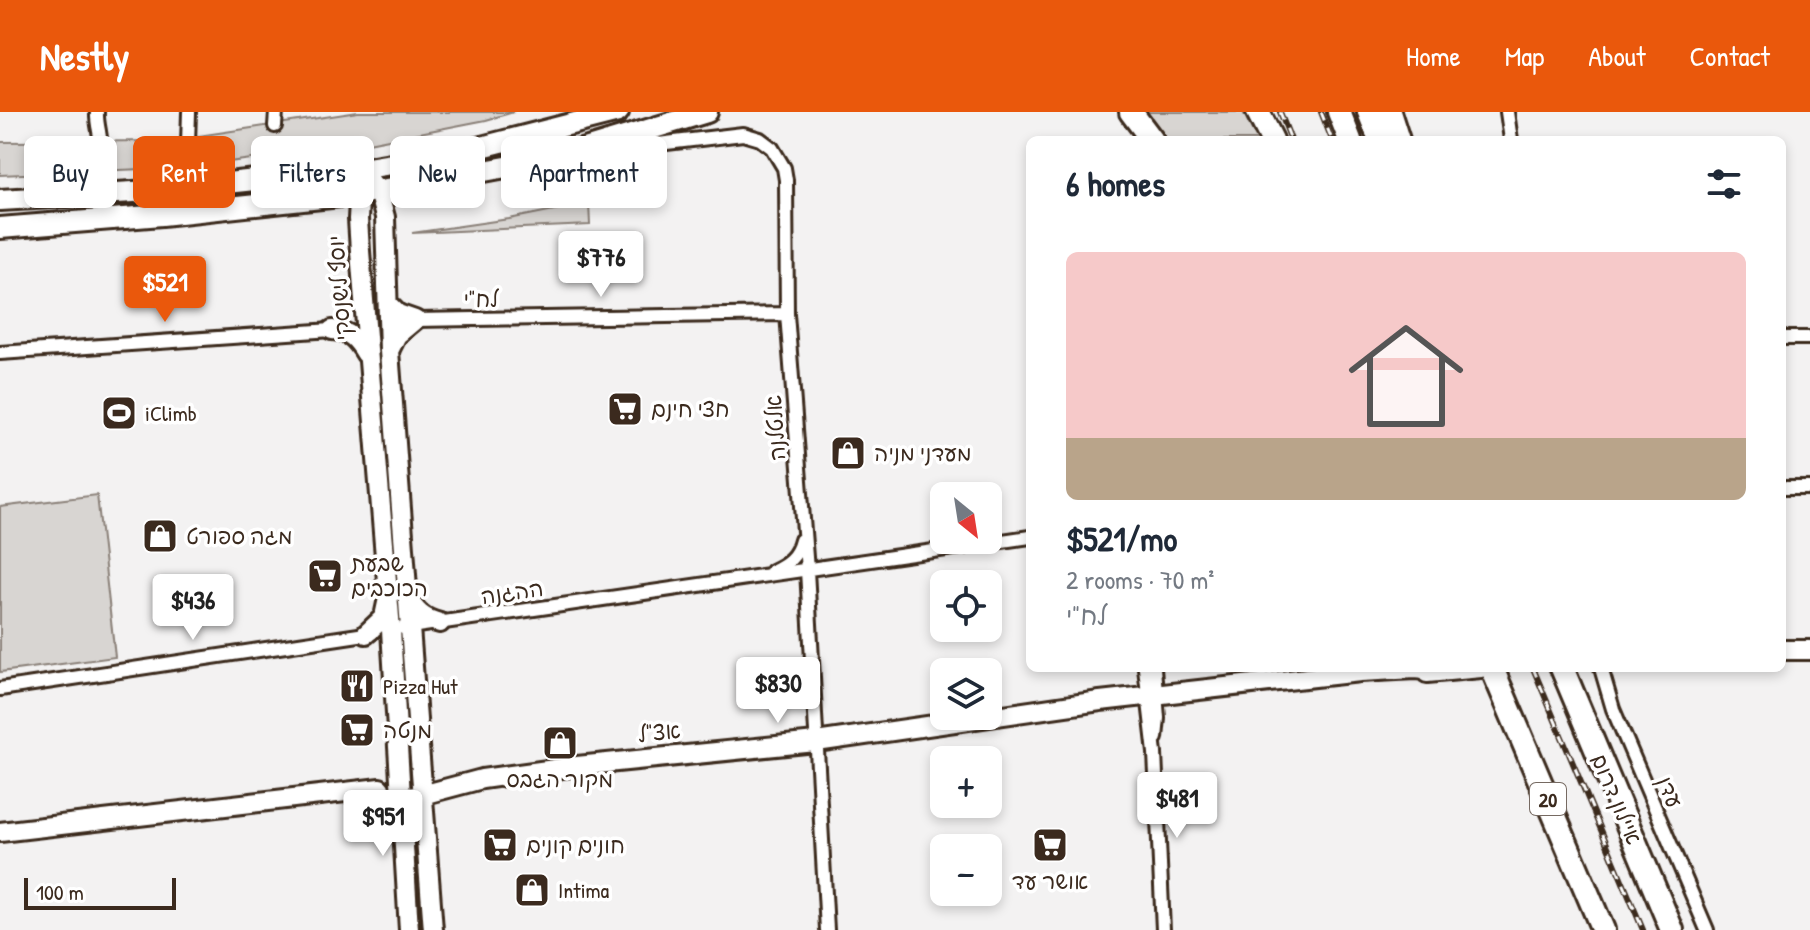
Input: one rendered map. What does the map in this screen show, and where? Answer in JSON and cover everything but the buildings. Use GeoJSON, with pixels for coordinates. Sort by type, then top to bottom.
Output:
{"type":"FeatureCollection","features":[{"type":"Feature","properties":{"kind":"highway"},"geometry":{"type":"LineString","coordinates":[[1131,112],[1149,136]]}},
{"type":"Feature","properties":{"kind":"highway"},"geometry":{"type":"LineString","coordinates":[[1258,112],[1272,136]]}},
{"type":"Feature","properties":{"kind":"highway"},"geometry":{"type":"LineString","coordinates":[[1264,112],[1273,136]]}},
{"type":"Feature","properties":{"kind":"highway"},"geometry":{"type":"LineString","coordinates":[[1339,112],[1348,136]]}},
{"type":"Feature","properties":{"kind":"highway"},"geometry":{"type":"LineString","coordinates":[[1369,112],[1378,136]]}},
{"type":"Feature","properties":{"kind":"highway"},"geometry":{"type":"LineString","coordinates":[[1389,112],[1397,136]]}},
{"type":"Feature","properties":{"kind":"highway","name":"20"},"geometry":{"type":"LineString","coordinates":[[1494,672],[1603,930]]}},
{"type":"Feature","properties":{"kind":"highway","name":"איילון דרום"},"geometry":{"type":"LineString","coordinates":[[1564,672],[1672,930]]}},
{"type":"Feature","properties":{"kind":"main road"},"geometry":{"type":"LineString","coordinates":[[374,167],[458,153],[618,112]]}},
{"type":"Feature","properties":{"kind":"main road"},"geometry":{"type":"LineString","coordinates":[[628,136],[707,112]]}},
{"type":"Feature","properties":{"kind":"main road"},"geometry":{"type":"LineString","coordinates":[[374,191],[501,168]]}},
{"type":"Feature","properties":{"kind":"main road"},"geometry":{"type":"LineString","coordinates":[[0,200],[150,191],[251,180]]}},
{"type":"Feature","properties":{"kind":"main road","name":"יוסף לישנסקי"},"geometry":{"type":"LineString","coordinates":[[374,201],[385,217],[389,351],[407,594],[400,629],[400,790],[409,930]]}},
{"type":"Feature","properties":{"kind":"main road"},"geometry":{"type":"LineString","coordinates":[[0,228],[251,205]]}},
{"type":"Feature","properties":{"kind":"main road","name":"יוסף לישנסקי"},"geometry":{"type":"LineString","coordinates":[[362,208],[358,219],[388,600],[400,629],[421,788],[433,930]]}},
{"type":"Feature","properties":{"kind":"main road"},"geometry":{"type":"LineString","coordinates":[[388,304],[398,314],[415,320]]}},
{"type":"Feature","properties":{"kind":"main road"},"geometry":{"type":"LineString","coordinates":[[332,330],[347,325],[364,305]]}},
{"type":"Feature","properties":{"kind":"main road"},"geometry":{"type":"LineString","coordinates":[[389,351],[397,335],[415,320]]}},
{"type":"Feature","properties":{"kind":"main road"},"geometry":{"type":"LineString","coordinates":[[332,330],[353,335],[368,357]]}},
{"type":"Feature","properties":{"kind":"main road"},"geometry":{"type":"LineString","coordinates":[[407,594],[417,612],[427,620],[440,623]]}},
{"type":"Feature","properties":{"kind":"main road"},"geometry":{"type":"LineString","coordinates":[[366,634],[384,617],[388,600]]}},
{"type":"Feature","properties":{"kind":"main road"},"geometry":{"type":"LineString","coordinates":[[1786,650],[1810,650]]}},
{"type":"Feature","properties":{"kind":"main road","name":"אצ\"ל"},"geometry":{"type":"LineString","coordinates":[[0,832],[369,791],[421,788],[673,754],[816,742],[1360,672]]}},
{"type":"Feature","properties":{"kind":"street"},"geometry":{"type":"LineString","coordinates":[[97,112],[98,136]]}},
{"type":"Feature","properties":{"kind":"street"},"geometry":{"type":"LineString","coordinates":[[188,136],[189,112]]}},
{"type":"Feature","properties":{"kind":"street"},"geometry":{"type":"LineString","coordinates":[[275,126],[276,112]]}},
{"type":"Feature","properties":{"kind":"street"},"geometry":{"type":"LineString","coordinates":[[1507,112],[1510,136]]}},
{"type":"Feature","properties":{"kind":"street","name":"אלטלנה"},"geometry":{"type":"LineString","coordinates":[[667,144],[743,134],[760,139],[779,157],[786,180],[787,314],[807,570],[827,930]]}},
{"type":"Feature","properties":{"kind":"street","name":"לח\"י"},"geometry":{"type":"LineString","coordinates":[[415,320],[787,314]]}},
{"type":"Feature","properties":{"kind":"street"},"geometry":{"type":"LineString","coordinates":[[0,353],[332,330]]}},
{"type":"Feature","properties":{"kind":"street"},"geometry":{"type":"LineString","coordinates":[[1786,338],[1810,338]]}},
{"type":"Feature","properties":{"kind":"street"},"geometry":{"type":"LineString","coordinates":[[1786,488],[1810,488]]}},
{"type":"Feature","properties":{"kind":"street"},"geometry":{"type":"LineString","coordinates":[[760,577],[786,565],[793,558],[799,550],[803,529]]}},
{"type":"Feature","properties":{"kind":"street","name":"ההגנה"},"geometry":{"type":"LineString","coordinates":[[0,689],[1026,538]]}},
{"type":"Feature","properties":{"kind":"street"},"geometry":{"type":"LineString","coordinates":[[1146,672],[1152,699]]}},
{"type":"Feature","properties":{"kind":"street"},"geometry":{"type":"LineString","coordinates":[[1154,672],[1152,699],[1163,930]]}},
{"type":"Feature","properties":{"kind":"street","name":"עדן"},"geometry":{"type":"LineString","coordinates":[[1602,672],[1613,709],[1707,930]]}},
{"type":"Feature","properties":{"kind":"shaded area"},"geometry":{"type":"Polygon","coordinates":[[[358,112],[514,112],[404,136],[390,136],[390,139],[374,142],[374,136],[251,136],[251,159],[235,161],[235,136],[198,136],[358,112]]]}},
{"type":"Feature","properties":{"kind":"shaded area"},"geometry":{"type":"Polygon","coordinates":[[[1144,112],[1243,112],[1255,136],[1163,136],[1144,112]]]}},
{"type":"Feature","properties":{"kind":"shaded area"},"geometry":{"type":"Polygon","coordinates":[[[117,141],[133,141],[133,169],[117,170],[117,141]]]}},
{"type":"Feature","properties":{"kind":"shaded area"},"geometry":{"type":"Polygon","coordinates":[[[0,142],[24,142],[24,174],[0,175],[0,142]]]}},
{"type":"Feature","properties":{"kind":"shaded area"},"geometry":{"type":"Polygon","coordinates":[[[564,208],[589,208],[590,225],[412,233],[564,208]]]}},
{"type":"Feature","properties":{"kind":"shaded area"},"geometry":{"type":"Polygon","coordinates":[[[97,495],[115,657],[0,672],[0,507],[97,495]]]}},
{"type":"Feature","properties":{"kind":"railway"},"geometry":{"type":"LineString","coordinates":[[1280,112],[1289,136]]}},
{"type":"Feature","properties":{"kind":"railway"},"geometry":{"type":"LineString","coordinates":[[1321,112],[1330,136]]}},
{"type":"Feature","properties":{"kind":"railway"},"geometry":{"type":"LineString","coordinates":[[1535,672],[1643,930]]}},
{"type":"Feature","properties":{"kind":"place","name":"חצי חינם"},"geometry":{"type":"Point","coordinates":[625,409]}},
{"type":"Feature","properties":{"kind":"place","name":"iClimb"},"geometry":{"type":"Point","coordinates":[119,413]}},
{"type":"Feature","properties":{"kind":"place","name":"מעדני מניה"},"geometry":{"type":"Point","coordinates":[848,453]}},
{"type":"Feature","properties":{"kind":"place","name":"מגה ספורט"},"geometry":{"type":"Point","coordinates":[160,536]}},
{"type":"Feature","properties":{"kind":"place","name":"שבעת הכוכבים"},"geometry":{"type":"Point","coordinates":[325,576]}},
{"type":"Feature","properties":{"kind":"place","name":"Pizza Hut"},"geometry":{"type":"Point","coordinates":[357,686]}},
{"type":"Feature","properties":{"kind":"place","name":"מנטה"},"geometry":{"type":"Point","coordinates":[357,730]}},
{"type":"Feature","properties":{"kind":"place","name":"מקור הגבס"},"geometry":{"type":"Point","coordinates":[560,743]}},
{"type":"Feature","properties":{"kind":"place","name":"חונים קונים"},"geometry":{"type":"Point","coordinates":[500,845]}},
{"type":"Feature","properties":{"kind":"place","name":"אושר עד"},"geometry":{"type":"Point","coordinates":[1050,845]}},
{"type":"Feature","properties":{"kind":"place","name":"Intima"},"geometry":{"type":"Point","coordinates":[532,890]}}]}
